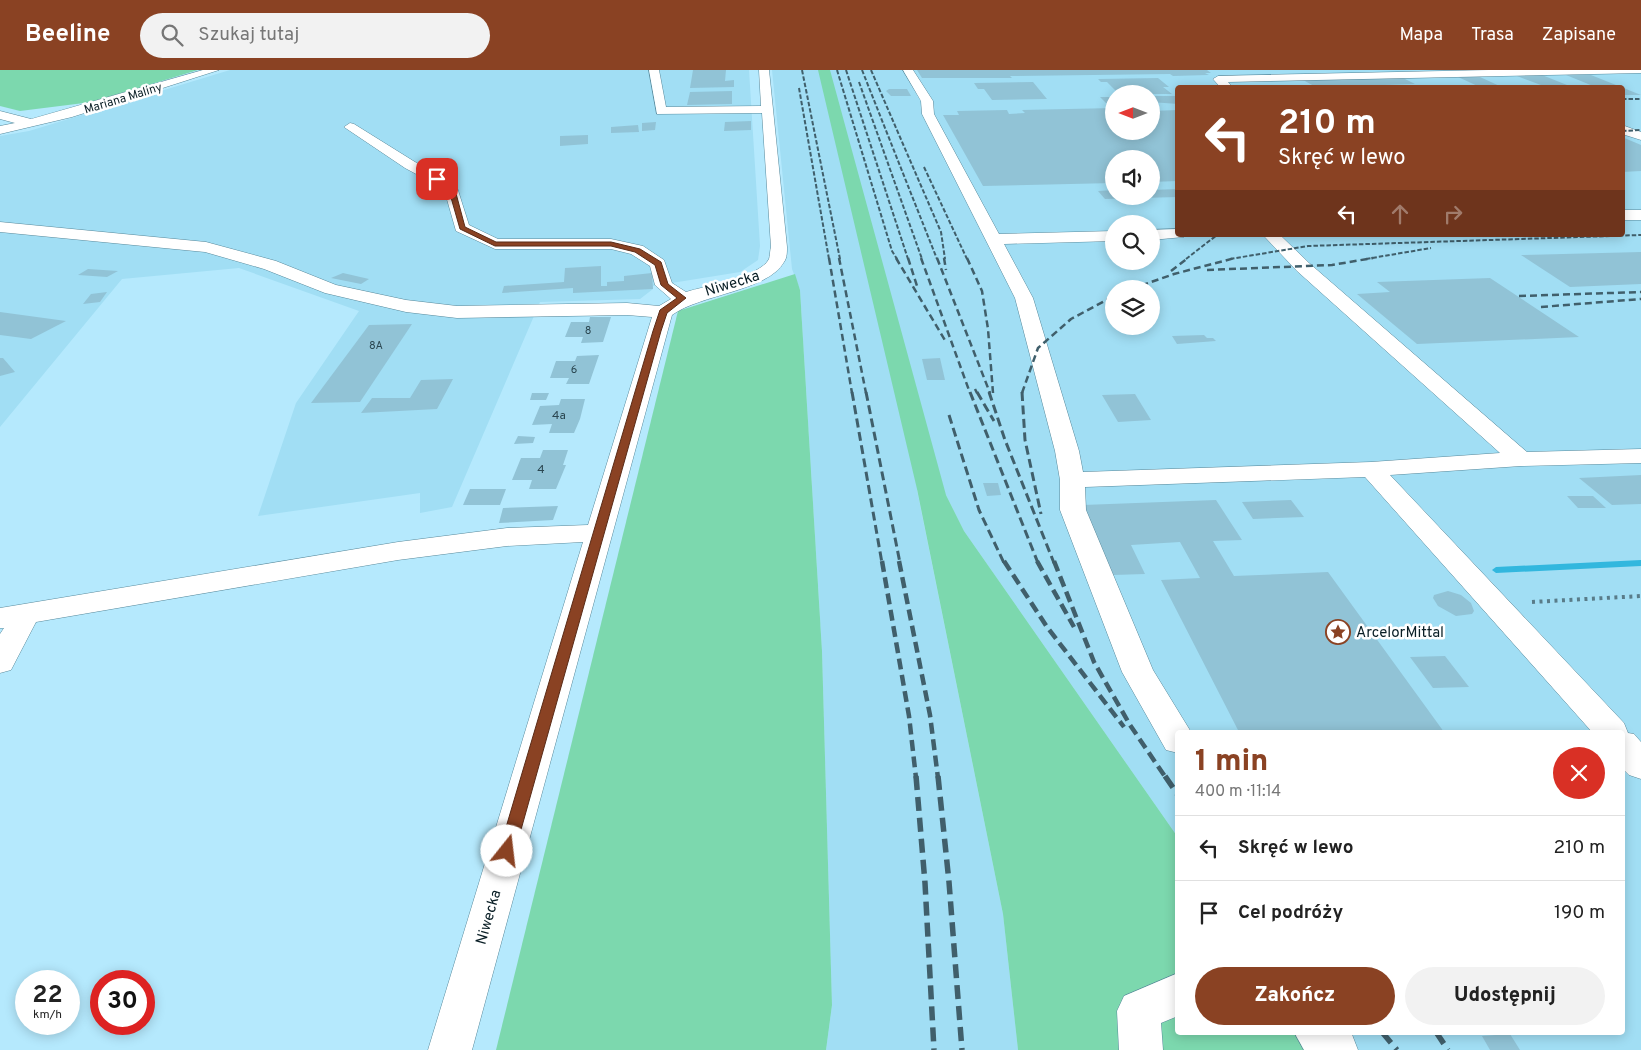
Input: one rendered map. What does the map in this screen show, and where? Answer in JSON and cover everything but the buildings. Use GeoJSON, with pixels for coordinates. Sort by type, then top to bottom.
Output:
{"type":"FeatureCollection","features":[{"type":"Feature","properties":{"kind":"street","name":"Mariana Maliny"},"geometry":{"type":"LineString","coordinates":[[0,130],[31,123],[214,70]]}},
{"type":"Feature","properties":{"kind":"street"},"geometry":{"type":"LineString","coordinates":[[654,70],[661,111],[767,109]]}},
{"type":"Feature","properties":{"kind":"street","name":"Niwecka"},"geometry":{"type":"LineString","coordinates":[[450,1050],[599,533],[673,305],[756,277],[769,270],[778,261],[779,247],[764,70]]}},
{"type":"Feature","properties":{"kind":"street"},"geometry":{"type":"LineString","coordinates":[[908,70],[927,100],[928,114],[1024,298],[1067,451],[1072,480],[1072,510],[1138,672],[1175,735]]}},
{"type":"Feature","properties":{"kind":"street"},"geometry":{"type":"LineString","coordinates":[[1262,70],[1273,77]]}},
{"type":"Feature","properties":{"kind":"street"},"geometry":{"type":"LineString","coordinates":[[1225,85],[1218,79],[1641,70]]}},
{"type":"Feature","properties":{"kind":"street"},"geometry":{"type":"LineString","coordinates":[[1492,73],[1517,84]]}},
{"type":"Feature","properties":{"kind":"street"},"geometry":{"type":"LineString","coordinates":[[0,115],[31,123]]}},
{"type":"Feature","properties":{"kind":"street"},"geometry":{"type":"LineString","coordinates":[[0,227],[206,247],[270,265],[330,290],[406,306],[457,312],[627,309],[673,305],[664,285],[658,264],[637,250],[611,244],[495,244],[462,228],[451,186],[410,165],[350,127]]}},
{"type":"Feature","properties":{"kind":"street"},"geometry":{"type":"LineString","coordinates":[[1625,130],[1641,136]]}},
{"type":"Feature","properties":{"kind":"street"},"geometry":{"type":"LineString","coordinates":[[1625,215],[1641,215]]}},
{"type":"Feature","properties":{"kind":"street"},"geometry":{"type":"LineString","coordinates":[[1160,235],[1175,234]]}},
{"type":"Feature","properties":{"kind":"street"},"geometry":{"type":"LineString","coordinates":[[994,239],[1105,236]]}},
{"type":"Feature","properties":{"kind":"street"},"geometry":{"type":"LineString","coordinates":[[1273,237],[1303,268],[1521,459]]}},
{"type":"Feature","properties":{"kind":"street"},"geometry":{"type":"LineString","coordinates":[[1072,480],[1371,469],[1521,459],[1641,456]]}},
{"type":"Feature","properties":{"kind":"street"},"geometry":{"type":"LineString","coordinates":[[1371,469],[1610,730]]}},
{"type":"Feature","properties":{"kind":"street"},"geometry":{"type":"LineString","coordinates":[[0,662],[13,616],[398,551],[507,537],[599,533]]}},
{"type":"Feature","properties":{"kind":"street"},"geometry":{"type":"LineString","coordinates":[[1625,747],[1641,765]]}},
{"type":"Feature","properties":{"kind":"street"},"geometry":{"type":"LineString","coordinates":[[1141,1050],[1139,1011],[1175,995]]}},
{"type":"Feature","properties":{"kind":"street"},"geometry":{"type":"LineString","coordinates":[[1320,1035],[1334,1046],[1336,1050]]}},
{"type":"Feature","properties":{"kind":"path"},"geometry":{"type":"LineString","coordinates":[[1495,604],[1641,596]]}},
{"type":"Feature","properties":{"kind":"shaded area"},"geometry":{"type":"Polygon","coordinates":[[[230,70],[749,70],[760,246],[758,260],[740,272],[653,286],[653,289],[640,299],[540,302],[452,507],[420,513],[420,493],[258,516],[296,403],[359,311],[239,268],[122,279],[0,427],[0,136],[29,131],[230,70]]]}},
{"type":"Feature","properties":{"kind":"shaded area","name":"ArcelorMittal"},"geometry":{"type":"Polygon","coordinates":[[[772,70],[1641,70],[1641,1050],[1350,1050],[1337,1035],[1625,1035],[1625,730],[1175,730],[1175,833],[964,531],[946,495],[917,490],[1003,914],[1018,1050],[826,1050],[832,1005],[822,651],[800,290],[792,269],[772,70]]]}},
{"type":"Feature","properties":{"kind":"green space"},"geometry":{"type":"Polygon","coordinates":[[[0,70],[198,70],[92,102],[20,111],[0,106],[0,70]]]}},
{"type":"Feature","properties":{"kind":"green space"},"geometry":{"type":"Polygon","coordinates":[[[818,70],[830,70],[946,495],[964,531],[1175,833],[1175,1035],[1337,1035],[1350,1050],[1018,1050],[1003,914],[917,489],[818,70]]]}},
{"type":"Feature","properties":{"kind":"green space"},"geometry":{"type":"Polygon","coordinates":[[[795,274],[800,290],[822,651],[832,1005],[826,1050],[496,1050],[678,311],[795,274]]]}},
{"type":"Feature","properties":{"kind":"waterway"},"geometry":{"type":"LineString","coordinates":[[1496,570],[1641,563]]}},
{"type":"Feature","properties":{"kind":"railway"},"geometry":{"type":"LineString","coordinates":[[802,70],[840,259]]}},
{"type":"Feature","properties":{"kind":"railway"},"geometry":{"type":"LineString","coordinates":[[837,70],[892,251],[897,259]]}},
{"type":"Feature","properties":{"kind":"railway"},"geometry":{"type":"LineString","coordinates":[[846,70],[908,259]]}},
{"type":"Feature","properties":{"kind":"railway"},"geometry":{"type":"LineString","coordinates":[[862,70],[937,259]]}},
{"type":"Feature","properties":{"kind":"railway"},"geometry":{"type":"LineString","coordinates":[[871,70],[941,232],[945,259]]}},
{"type":"Feature","properties":{"kind":"railway"},"geometry":{"type":"LineString","coordinates":[[859,82],[922,259]]}},
{"type":"Feature","properties":{"kind":"railway"},"geometry":{"type":"LineString","coordinates":[[799,88],[829,259]]}},
{"type":"Feature","properties":{"kind":"railway"},"geometry":{"type":"LineString","coordinates":[[1625,99],[1641,99]]}},
{"type":"Feature","properties":{"kind":"railway"},"geometry":{"type":"LineString","coordinates":[[1625,131],[1641,130]]}},
{"type":"Feature","properties":{"kind":"railway"},"geometry":{"type":"LineString","coordinates":[[924,167],[967,259]]}},
{"type":"Feature","properties":{"kind":"railway"},"geometry":{"type":"LineString","coordinates":[[1625,236],[1641,235]]}},
{"type":"Feature","properties":{"kind":"railway"},"geometry":{"type":"LineString","coordinates":[[1186,259],[1214,237]]}},
{"type":"Feature","properties":{"kind":"railway"},"geometry":{"type":"LineString","coordinates":[[1233,258],[1308,246],[1580,237]]}},
{"type":"Feature","properties":{"kind":"railway"},"geometry":{"type":"LineString","coordinates":[[1366,259],[1431,248]]}},
{"type":"Feature","properties":{"kind":"railway"},"geometry":{"type":"LineString","coordinates":[[829,258],[852,393]]}},
{"type":"Feature","properties":{"kind":"railway"},"geometry":{"type":"LineString","coordinates":[[839,258],[866,393]]}},
{"type":"Feature","properties":{"kind":"railway"},"geometry":{"type":"LineString","coordinates":[[896,258],[946,342]]}},
{"type":"Feature","properties":{"kind":"railway"},"geometry":{"type":"LineString","coordinates":[[908,258],[917,286]]}},
{"type":"Feature","properties":{"kind":"railway"},"geometry":{"type":"LineString","coordinates":[[921,258],[970,393]]}},
{"type":"Feature","properties":{"kind":"railway"},"geometry":{"type":"LineString","coordinates":[[937,258],[990,393]]}},
{"type":"Feature","properties":{"kind":"railway"},"geometry":{"type":"LineString","coordinates":[[944,258],[946,270]]}},
{"type":"Feature","properties":{"kind":"railway"},"geometry":{"type":"LineString","coordinates":[[967,258],[982,291],[988,329],[993,393]]}},
{"type":"Feature","properties":{"kind":"railway"},"geometry":{"type":"LineString","coordinates":[[1171,271],[1188,258]]}},
{"type":"Feature","properties":{"kind":"railway"},"geometry":{"type":"LineString","coordinates":[[1157,280],[1233,258]]}},
{"type":"Feature","properties":{"kind":"railway"},"geometry":{"type":"LineString","coordinates":[[1207,270],[1332,265],[1373,258]]}},
{"type":"Feature","properties":{"kind":"railway"},"geometry":{"type":"LineString","coordinates":[[1519,296],[1641,292]]}},
{"type":"Feature","properties":{"kind":"railway"},"geometry":{"type":"LineString","coordinates":[[1541,307],[1641,299]]}},
{"type":"Feature","properties":{"kind":"railway"},"geometry":{"type":"LineString","coordinates":[[1022,393],[1038,348],[1071,319],[1105,301]]}},
{"type":"Feature","properties":{"kind":"railway"},"geometry":{"type":"LineString","coordinates":[[975,389],[977,393]]}},
{"type":"Feature","properties":{"kind":"railway"},"geometry":{"type":"LineString","coordinates":[[852,392],[882,563]]}},
{"type":"Feature","properties":{"kind":"railway"},"geometry":{"type":"LineString","coordinates":[[866,392],[900,563]]}},
{"type":"Feature","properties":{"kind":"railway"},"geometry":{"type":"LineString","coordinates":[[970,392],[1038,562]]}},
{"type":"Feature","properties":{"kind":"railway"},"geometry":{"type":"LineString","coordinates":[[977,392],[994,421]]}},
{"type":"Feature","properties":{"kind":"railway"},"geometry":{"type":"LineString","coordinates":[[989,392],[1005,440],[1054,563]]}},
{"type":"Feature","properties":{"kind":"railway"},"geometry":{"type":"LineString","coordinates":[[1022,393],[1025,440],[1041,514]]}},
{"type":"Feature","properties":{"kind":"railway"},"geometry":{"type":"LineString","coordinates":[[949,415],[979,510],[1004,563]]}},
{"type":"Feature","properties":{"kind":"railway"},"geometry":{"type":"LineString","coordinates":[[882,561],[909,716],[916,778]]}},
{"type":"Feature","properties":{"kind":"railway"},"geometry":{"type":"LineString","coordinates":[[899,561],[930,715],[938,778]]}},
{"type":"Feature","properties":{"kind":"railway"},"geometry":{"type":"LineString","coordinates":[[1004,561],[1047,627],[1124,727]]}},
{"type":"Feature","properties":{"kind":"railway"},"geometry":{"type":"LineString","coordinates":[[1054,561],[1094,662],[1130,725],[1166,778]]}},
{"type":"Feature","properties":{"kind":"railway"},"geometry":{"type":"LineString","coordinates":[[1038,562],[1074,627]]}},
{"type":"Feature","properties":{"kind":"railway"},"geometry":{"type":"LineString","coordinates":[[916,776],[925,883],[934,1050]]}},
{"type":"Feature","properties":{"kind":"railway"},"geometry":{"type":"LineString","coordinates":[[938,776],[949,882],[962,1050]]}},
{"type":"Feature","properties":{"kind":"railway"},"geometry":{"type":"LineString","coordinates":[[1165,776],[1175,791]]}},
{"type":"Feature","properties":{"kind":"railway"},"geometry":{"type":"LineString","coordinates":[[1384,1035],[1397,1050]]}},
{"type":"Feature","properties":{"kind":"railway"},"geometry":{"type":"LineString","coordinates":[[1438,1035],[1448,1050]]}},
{"type":"Feature","properties":{"kind":"place","name":"ArcelorMittal"},"geometry":{"type":"Point","coordinates":[1338,632]}},
{"type":"Feature","properties":{"kind":"route"},"geometry":{"type":"LineString","coordinates":[[437,179],[451,186],[462,228],[495,244],[611,244],[637,250],[658,264],[664,285],[682,298],[671,304],[663,312],[507,851]]}}]}
